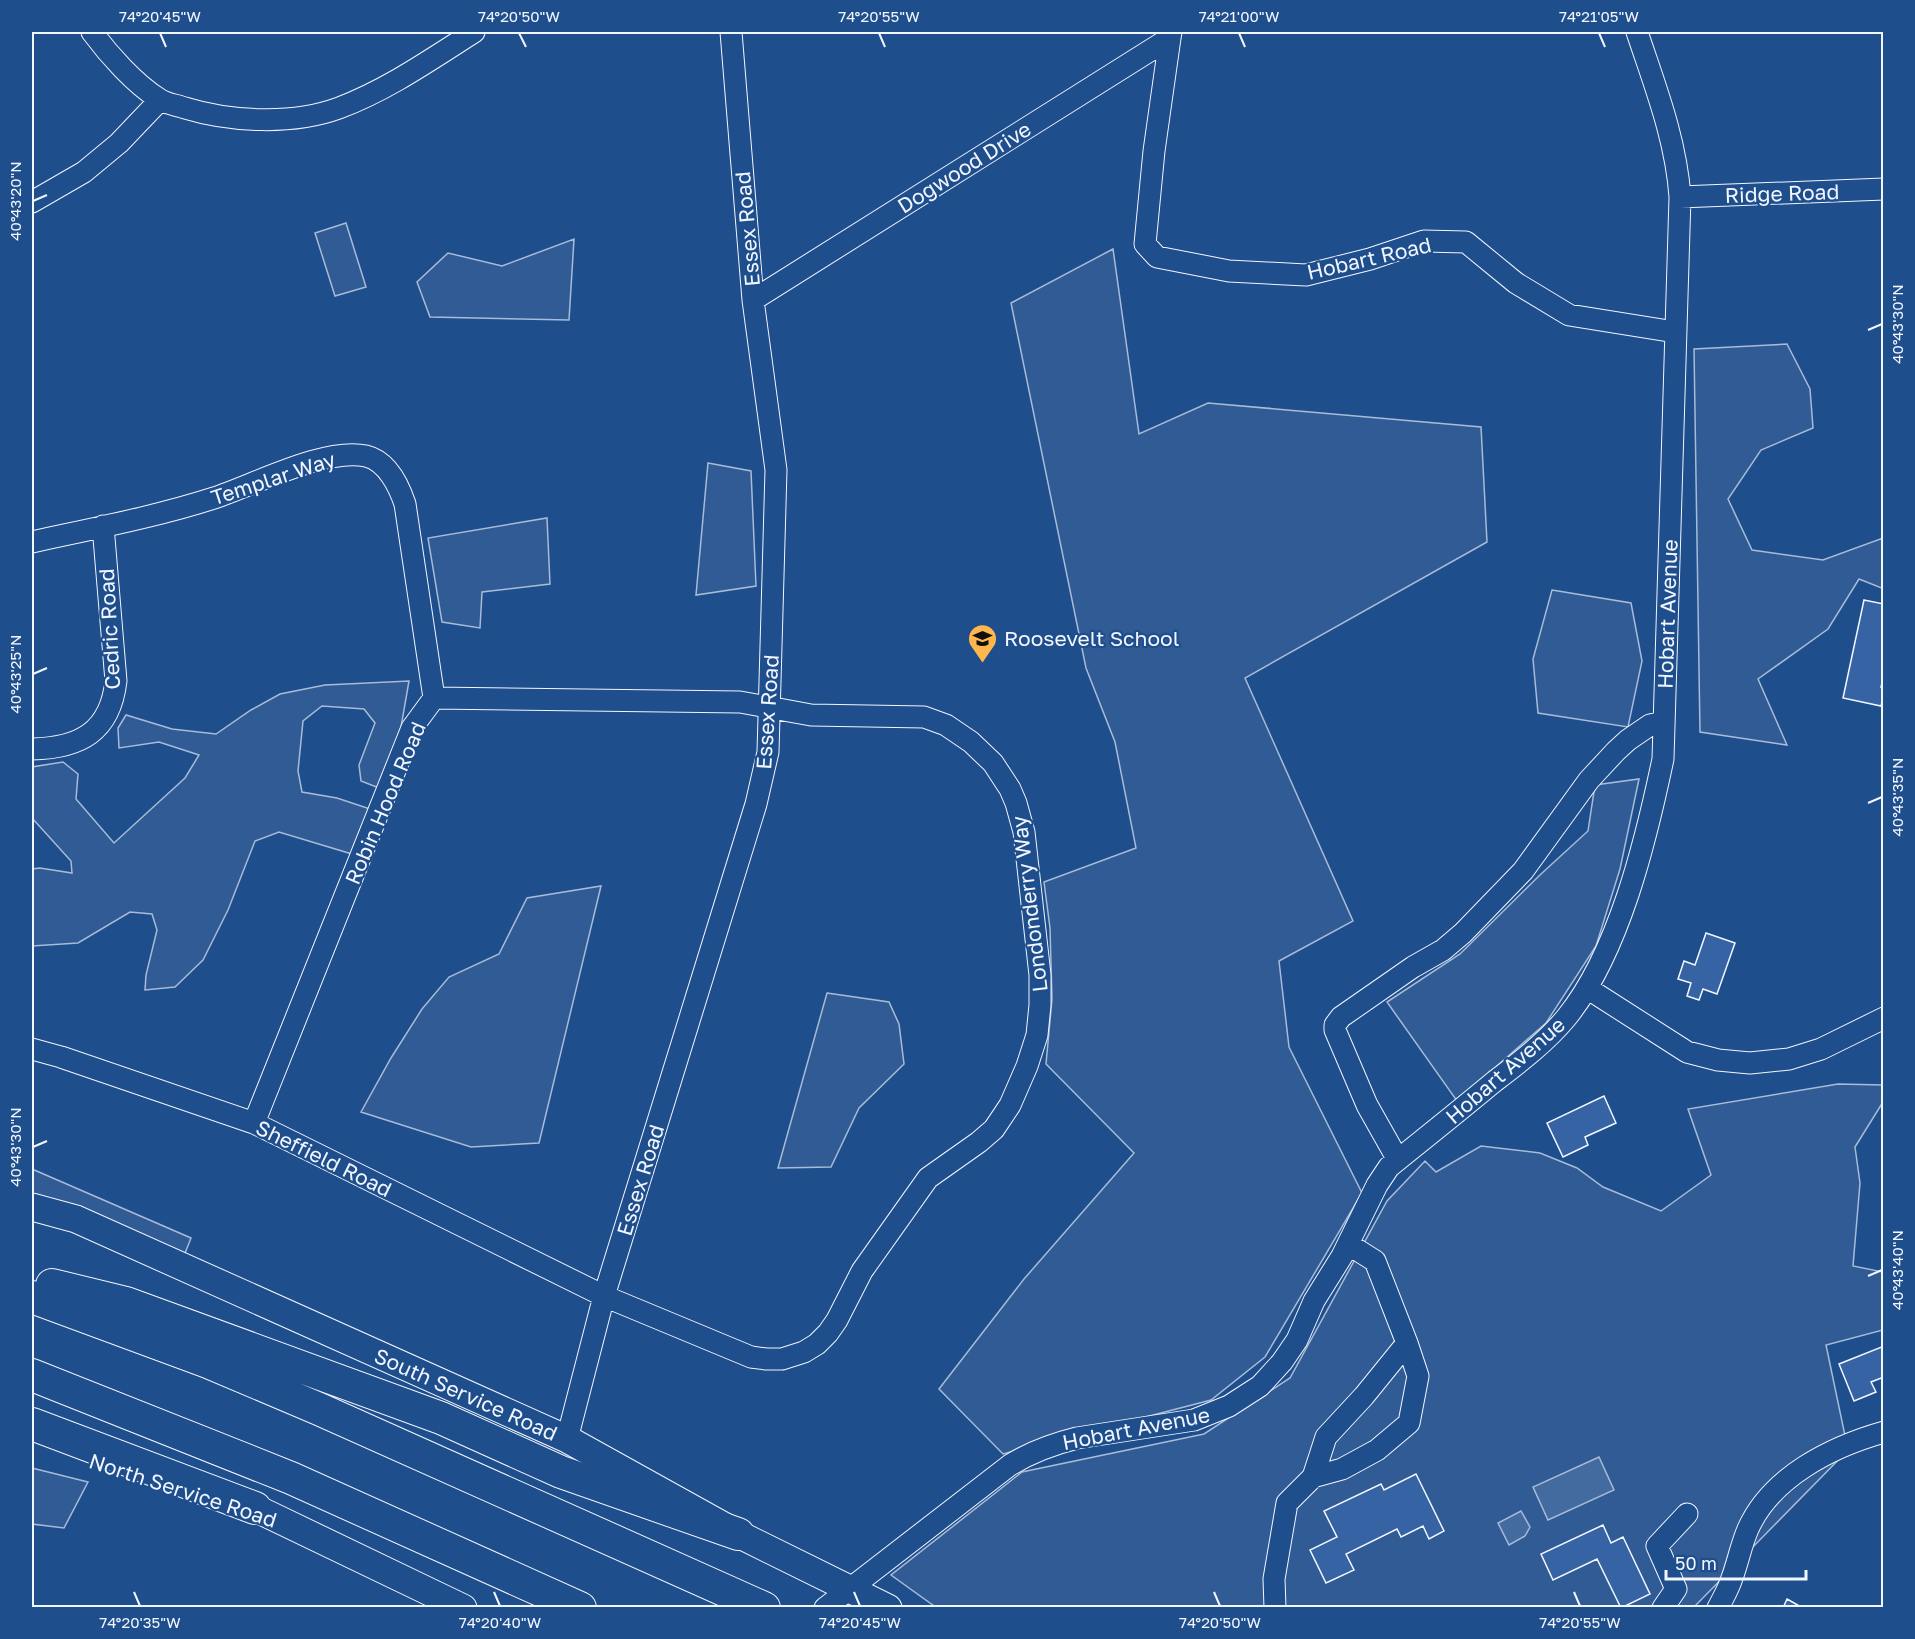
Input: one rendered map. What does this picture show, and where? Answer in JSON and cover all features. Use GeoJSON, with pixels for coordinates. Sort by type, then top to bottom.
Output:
{"type":"FeatureCollection","features":[{"type":"Feature","properties":{"kind":"highway"},"geometry":{"type":"LineString","coordinates":[[32,1280],[126,1303],[441,1418],[561,1472],[738,1534]]}},
{"type":"Feature","properties":{"kind":"highway"},"geometry":{"type":"LineString","coordinates":[[32,1297],[208,1362],[764,1608]]}},
{"type":"Feature","properties":{"kind":"highway"},"geometry":{"type":"LineString","coordinates":[[32,1375],[291,1478],[580,1608]]}},
{"type":"Feature","properties":{"kind":"highway"},"geometry":{"type":"LineString","coordinates":[[32,1424],[255,1508]]}},
{"type":"Feature","properties":{"kind":"main road","name":"South Service Road"},"geometry":{"type":"LineString","coordinates":[[32,1207],[76,1219],[567,1439],[738,1534],[888,1608]]}},
{"type":"Feature","properties":{"kind":"main road","name":"North Service Road"},"geometry":{"type":"LineString","coordinates":[[32,1439],[99,1462],[255,1508],[463,1608]]}},
{"type":"Feature","properties":{"kind":"street"},"geometry":{"type":"LineString","coordinates":[[92,32],[123,69],[160,100],[201,113],[230,118],[268,120],[298,117],[336,109],[368,96],[404,76],[464,35]]}},
{"type":"Feature","properties":{"kind":"street","name":"Essex Road"},"geometry":{"type":"LineString","coordinates":[[567,1439],[604,1296],[756,804],[768,752],[776,470],[753,300],[731,32]]}},
{"type":"Feature","properties":{"kind":"street","name":"Hobart Avenue"},"geometry":{"type":"LineString","coordinates":[[825,1607],[1010,1465],[1028,1454],[1077,1438],[1194,1420],[1229,1406],[1260,1386],[1282,1362],[1297,1340],[1314,1301],[1348,1244],[1377,1185],[1389,1167],[1535,1050],[1566,1018],[1587,988],[1605,953],[1628,892],[1651,816],[1663,759],[1680,196],[1672,140],[1637,32]]}},
{"type":"Feature","properties":{"kind":"street","name":"Dogwood Drive"},"geometry":{"type":"LineString","coordinates":[[753,300],[1170,35]]}},
{"type":"Feature","properties":{"kind":"street","name":"Hobart Road"},"geometry":{"type":"LineString","coordinates":[[1170,35],[1154,151],[1145,244],[1157,257],[1229,271],[1306,275],[1370,259],[1424,241],[1466,242],[1516,283],[1569,315],[1675,332]]}},
{"type":"Feature","properties":{"kind":"street"},"geometry":{"type":"LineString","coordinates":[[32,202],[84,172],[119,143],[160,100]]}},
{"type":"Feature","properties":{"kind":"street","name":"Ridge Road"},"geometry":{"type":"LineString","coordinates":[[1680,196],[1884,189]]}},
{"type":"Feature","properties":{"kind":"street","name":"Templar Way"},"geometry":{"type":"LineString","coordinates":[[32,542],[213,498],[315,461],[353,454],[369,457],[392,476],[405,504],[434,698]]}},
{"type":"Feature","properties":{"kind":"street","name":"Cedric Road"},"geometry":{"type":"LineString","coordinates":[[32,749],[52,749],[73,744],[86,737],[102,721],[114,695],[116,681],[103,526]]}},
{"type":"Feature","properties":{"kind":"street","name":"Robin Hood Road"},"geometry":{"type":"LineString","coordinates":[[254,1123],[412,728],[434,698],[740,702],[769,709]]}},
{"type":"Feature","properties":{"kind":"street","name":"Londonderry Way"},"geometry":{"type":"LineString","coordinates":[[604,1296],[751,1357],[782,1359],[804,1352],[828,1333],[862,1271],[928,1178],[994,1129],[1010,1105],[1027,1066],[1037,1035],[1040,975],[1024,832],[1016,803],[993,763],[959,733],[932,719],[811,716],[769,709]]}},
{"type":"Feature","properties":{"kind":"street"},"geometry":{"type":"LineString","coordinates":[[1398,1160],[1366,1105],[1335,1030],[1335,1025],[1341,1017],[1413,967],[1443,950],[1463,933],[1523,871],[1589,780],[1616,751],[1650,725],[1664,722]]}},
{"type":"Feature","properties":{"kind":"street"},"geometry":{"type":"LineString","coordinates":[[1587,988],[1687,1052],[1718,1060],[1750,1063],[1789,1059],[1821,1049],[1884,1018]]}},
{"type":"Feature","properties":{"kind":"street","name":"Sheffield Road"},"geometry":{"type":"LineString","coordinates":[[32,1049],[254,1123],[604,1296]]}},
{"type":"Feature","properties":{"kind":"street"},"geometry":{"type":"LineString","coordinates":[[1313,1477],[1342,1469],[1377,1450],[1409,1423],[1418,1376],[1374,1260],[1348,1244]]}},
{"type":"Feature","properties":{"kind":"street"},"geometry":{"type":"LineString","coordinates":[[1275,1608],[1274,1580],[1287,1503],[1313,1477],[1326,1437],[1364,1396],[1407,1343]]}},
{"type":"Feature","properties":{"kind":"street"},"geometry":{"type":"LineString","coordinates":[[1718,1608],[1731,1581],[1748,1529],[1764,1502],[1793,1474],[1830,1452],[1884,1432]]}},
{"type":"Feature","properties":{"kind":"street"},"geometry":{"type":"LineString","coordinates":[[1662,1608],[1676,1589],[1657,1546],[1687,1514]]}},
{"type":"Feature","properties":{"kind":"shaded area"},"geometry":{"type":"Polygon","coordinates":[[[346,223],[366,287],[335,296],[315,233],[346,223]]]}},
{"type":"Feature","properties":{"kind":"shaded area"},"geometry":{"type":"Polygon","coordinates":[[[574,239],[569,320],[430,317],[417,282],[448,253],[502,266],[574,239]]]}},
{"type":"Feature","properties":{"kind":"shaded area"},"geometry":{"type":"Polygon","coordinates":[[[1113,249],[1139,434],[1208,403],[1481,427],[1487,542],[1245,678],[1353,921],[1279,961],[1289,1047],[1362,1193],[1265,1357],[1211,1400],[1003,1454],[939,1389],[1024,1279],[1134,1153],[1046,1064],[1052,999],[1050,928],[1044,882],[1136,848],[1115,742],[1086,668],[1011,303],[1113,249]]]}},
{"type":"Feature","properties":{"kind":"shaded area"},"geometry":{"type":"Polygon","coordinates":[[[1787,344],[1810,389],[1813,428],[1761,450],[1728,499],[1752,550],[1823,560],[1883,538],[1884,589],[1859,579],[1828,629],[1758,679],[1787,745],[1700,732],[1694,349],[1787,344]]]}},
{"type":"Feature","properties":{"kind":"shaded area"},"geometry":{"type":"Polygon","coordinates":[[[708,463],[751,471],[756,586],[696,595],[708,463]]]}},
{"type":"Feature","properties":{"kind":"shaded area"},"geometry":{"type":"Polygon","coordinates":[[[547,518],[550,584],[482,592],[480,628],[442,622],[428,538],[547,518]]]}},
{"type":"Feature","properties":{"kind":"shaded area"},"geometry":{"type":"Polygon","coordinates":[[[1552,590],[1631,603],[1642,661],[1628,727],[1538,713],[1533,659],[1552,590]]]}},
{"type":"Feature","properties":{"kind":"shaded area"},"geometry":{"type":"Polygon","coordinates":[[[409,681],[401,727],[379,788],[361,781],[359,765],[375,723],[364,709],[322,706],[303,721],[298,771],[302,792],[337,798],[370,809],[352,854],[279,832],[255,841],[228,910],[203,960],[175,987],[145,990],[146,975],[157,930],[152,914],[130,912],[78,943],[32,946],[32,869],[72,873],[71,861],[32,818],[32,767],[63,762],[78,774],[76,799],[114,843],[185,778],[199,755],[159,742],[119,748],[118,728],[126,715],[172,729],[216,734],[251,710],[280,694],[325,685],[409,681]]]}},
{"type":"Feature","properties":{"kind":"shaded area"},"geometry":{"type":"Polygon","coordinates":[[[1639,779],[1620,869],[1596,946],[1546,1023],[1457,1101],[1387,1002],[1460,954],[1588,831],[1595,785],[1639,779]]]}},
{"type":"Feature","properties":{"kind":"shaded area"},"geometry":{"type":"Polygon","coordinates":[[[601,886],[539,1143],[471,1147],[361,1112],[422,1009],[449,977],[499,954],[527,898],[601,886]]]}},
{"type":"Feature","properties":{"kind":"shaded area"},"geometry":{"type":"Polygon","coordinates":[[[827,993],[889,1002],[899,1024],[904,1064],[859,1108],[831,1167],[778,1168],[827,993]]]}},
{"type":"Feature","properties":{"kind":"shaded area"},"geometry":{"type":"Polygon","coordinates":[[[1838,1084],[1883,1085],[1883,1102],[1855,1147],[1860,1183],[1853,1266],[1883,1272],[1883,1330],[1826,1345],[1848,1450],[1694,1607],[937,1608],[891,1575],[1022,1472],[1204,1434],[1290,1378],[1387,1201],[1425,1161],[1436,1172],[1481,1146],[1540,1153],[1577,1168],[1603,1187],[1661,1211],[1711,1175],[1688,1109],[1838,1084]]]}},
{"type":"Feature","properties":{"kind":"shaded area"},"geometry":{"type":"Polygon","coordinates":[[[32,1169],[191,1238],[182,1261],[32,1198],[32,1169]]]}},
{"type":"Feature","properties":{"kind":"shaded area"},"geometry":{"type":"Polygon","coordinates":[[[1599,1457],[1614,1490],[1548,1520],[1533,1487],[1599,1457]]]}},
{"type":"Feature","properties":{"kind":"shaded area"},"geometry":{"type":"Polygon","coordinates":[[[32,1468],[88,1482],[64,1528],[32,1524],[32,1468]]]}},
{"type":"Feature","properties":{"kind":"shaded area"},"geometry":{"type":"Polygon","coordinates":[[[1521,1511],[1530,1527],[1525,1536],[1509,1545],[1498,1523],[1521,1511]]]}},
{"type":"Feature","properties":{"kind":"building"},"geometry":{"type":"Polygon","coordinates":[[[1864,600],[1884,604],[1884,675],[1881,687],[1884,687],[1884,694],[1881,706],[1843,698],[1864,600]]]}},
{"type":"Feature","properties":{"kind":"building"},"geometry":{"type":"Polygon","coordinates":[[[1706,933],[1735,943],[1717,994],[1703,989],[1699,1000],[1687,996],[1691,983],[1678,979],[1684,961],[1695,965],[1706,933]]]}},
{"type":"Feature","properties":{"kind":"building"},"geometry":{"type":"Polygon","coordinates":[[[1604,1096],[1616,1123],[1585,1137],[1588,1145],[1563,1157],[1547,1123],[1604,1096]]]}},
{"type":"Feature","properties":{"kind":"building"},"geometry":{"type":"Polygon","coordinates":[[[1884,1346],[1884,1377],[1871,1382],[1876,1392],[1854,1401],[1839,1364],[1884,1346]]]}},
{"type":"Feature","properties":{"kind":"building"},"geometry":{"type":"Polygon","coordinates":[[[1416,1474],[1444,1531],[1429,1539],[1423,1526],[1401,1537],[1397,1529],[1346,1554],[1354,1570],[1326,1583],[1310,1550],[1337,1537],[1324,1511],[1381,1484],[1384,1490],[1416,1474]]]}},
{"type":"Feature","properties":{"kind":"building"},"geometry":{"type":"Polygon","coordinates":[[[1603,1525],[1611,1543],[1623,1537],[1650,1594],[1621,1608],[1597,1559],[1553,1580],[1541,1554],[1603,1525]]]}},
{"type":"Feature","properties":{"kind":"building"},"geometry":{"type":"Polygon","coordinates":[[[1787,1599],[1803,1608],[1783,1608],[1787,1599]]]}},
{"type":"Feature","properties":{"kind":"place","name":"Roosevelt School"},"geometry":{"type":"Point","coordinates":[983,664]}}]}
